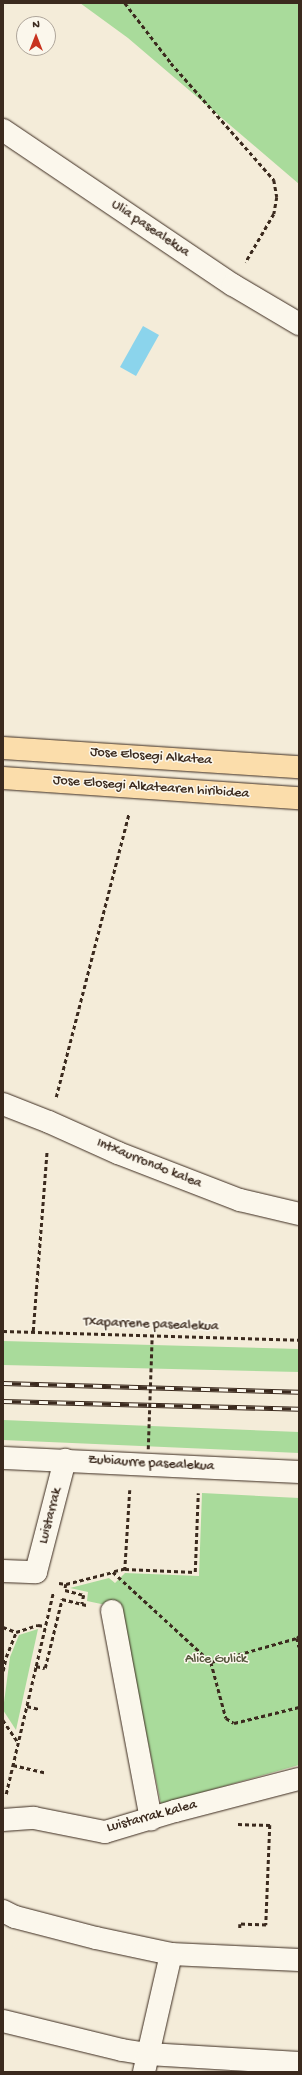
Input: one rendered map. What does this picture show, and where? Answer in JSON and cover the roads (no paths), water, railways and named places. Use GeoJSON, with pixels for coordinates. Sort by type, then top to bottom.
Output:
{"type":"FeatureCollection","features":[{"type":"Feature","properties":{"kind":"main road","name":"Jose Elosegi Alkatea"},"geometry":{"type":"LineString","coordinates":[[3,748],[299,767]]}},
{"type":"Feature","properties":{"kind":"main road","name":"Jose Elosegi Alkatearen hiribidea"},"geometry":{"type":"LineString","coordinates":[[3,778],[299,798]]}},
{"type":"Feature","properties":{"kind":"street","name":"Ulia pasealekua"},"geometry":{"type":"LineString","coordinates":[[3,130],[233,285],[299,324]]}},
{"type":"Feature","properties":{"kind":"street","name":"Intxaurrondo kalea"},"geometry":{"type":"LineString","coordinates":[[3,1104],[49,1122],[118,1153],[227,1195],[299,1214]]}},
{"type":"Feature","properties":{"kind":"street","name":"Zubiaurre pasealekua"},"geometry":{"type":"LineString","coordinates":[[3,1458],[299,1472]]}},
{"type":"Feature","properties":{"kind":"street","name":"Luistarrak"},"geometry":{"type":"LineString","coordinates":[[3,1571],[36,1572],[65,1460]]}},
{"type":"Feature","properties":{"kind":"street"},"geometry":{"type":"LineString","coordinates":[[112,1611],[151,1818]]}},
{"type":"Feature","properties":{"kind":"street","name":"Luistarrak kalea"},"geometry":{"type":"LineString","coordinates":[[4,1810],[34,1818],[106,1832],[151,1818],[299,1779]]}},
{"type":"Feature","properties":{"kind":"street"},"geometry":{"type":"LineString","coordinates":[[3,1911],[15,1917],[96,1938],[171,1954],[299,1960]]}},
{"type":"Feature","properties":{"kind":"street"},"geometry":{"type":"LineString","coordinates":[[146,2063],[171,1954]]}},
{"type":"Feature","properties":{"kind":"street"},"geometry":{"type":"LineString","coordinates":[[3,2022],[122,2050],[146,2063],[299,2063]]}},
{"type":"Feature","properties":{"kind":"water"},"geometry":{"type":"Polygon","coordinates":[[[143,326],[159,335],[136,376],[120,367],[143,326]]]}},
{"type":"Feature","properties":{"kind":"railway"},"geometry":{"type":"LineString","coordinates":[[3,1383],[299,1392]]}},
{"type":"Feature","properties":{"kind":"railway"},"geometry":{"type":"LineString","coordinates":[[3,1401],[299,1409]]}},
{"type":"Feature","properties":{"kind":"park label","name":"Alice Gulick"},"geometry":{"type":"Point","coordinates":[216,1660]}}]}
